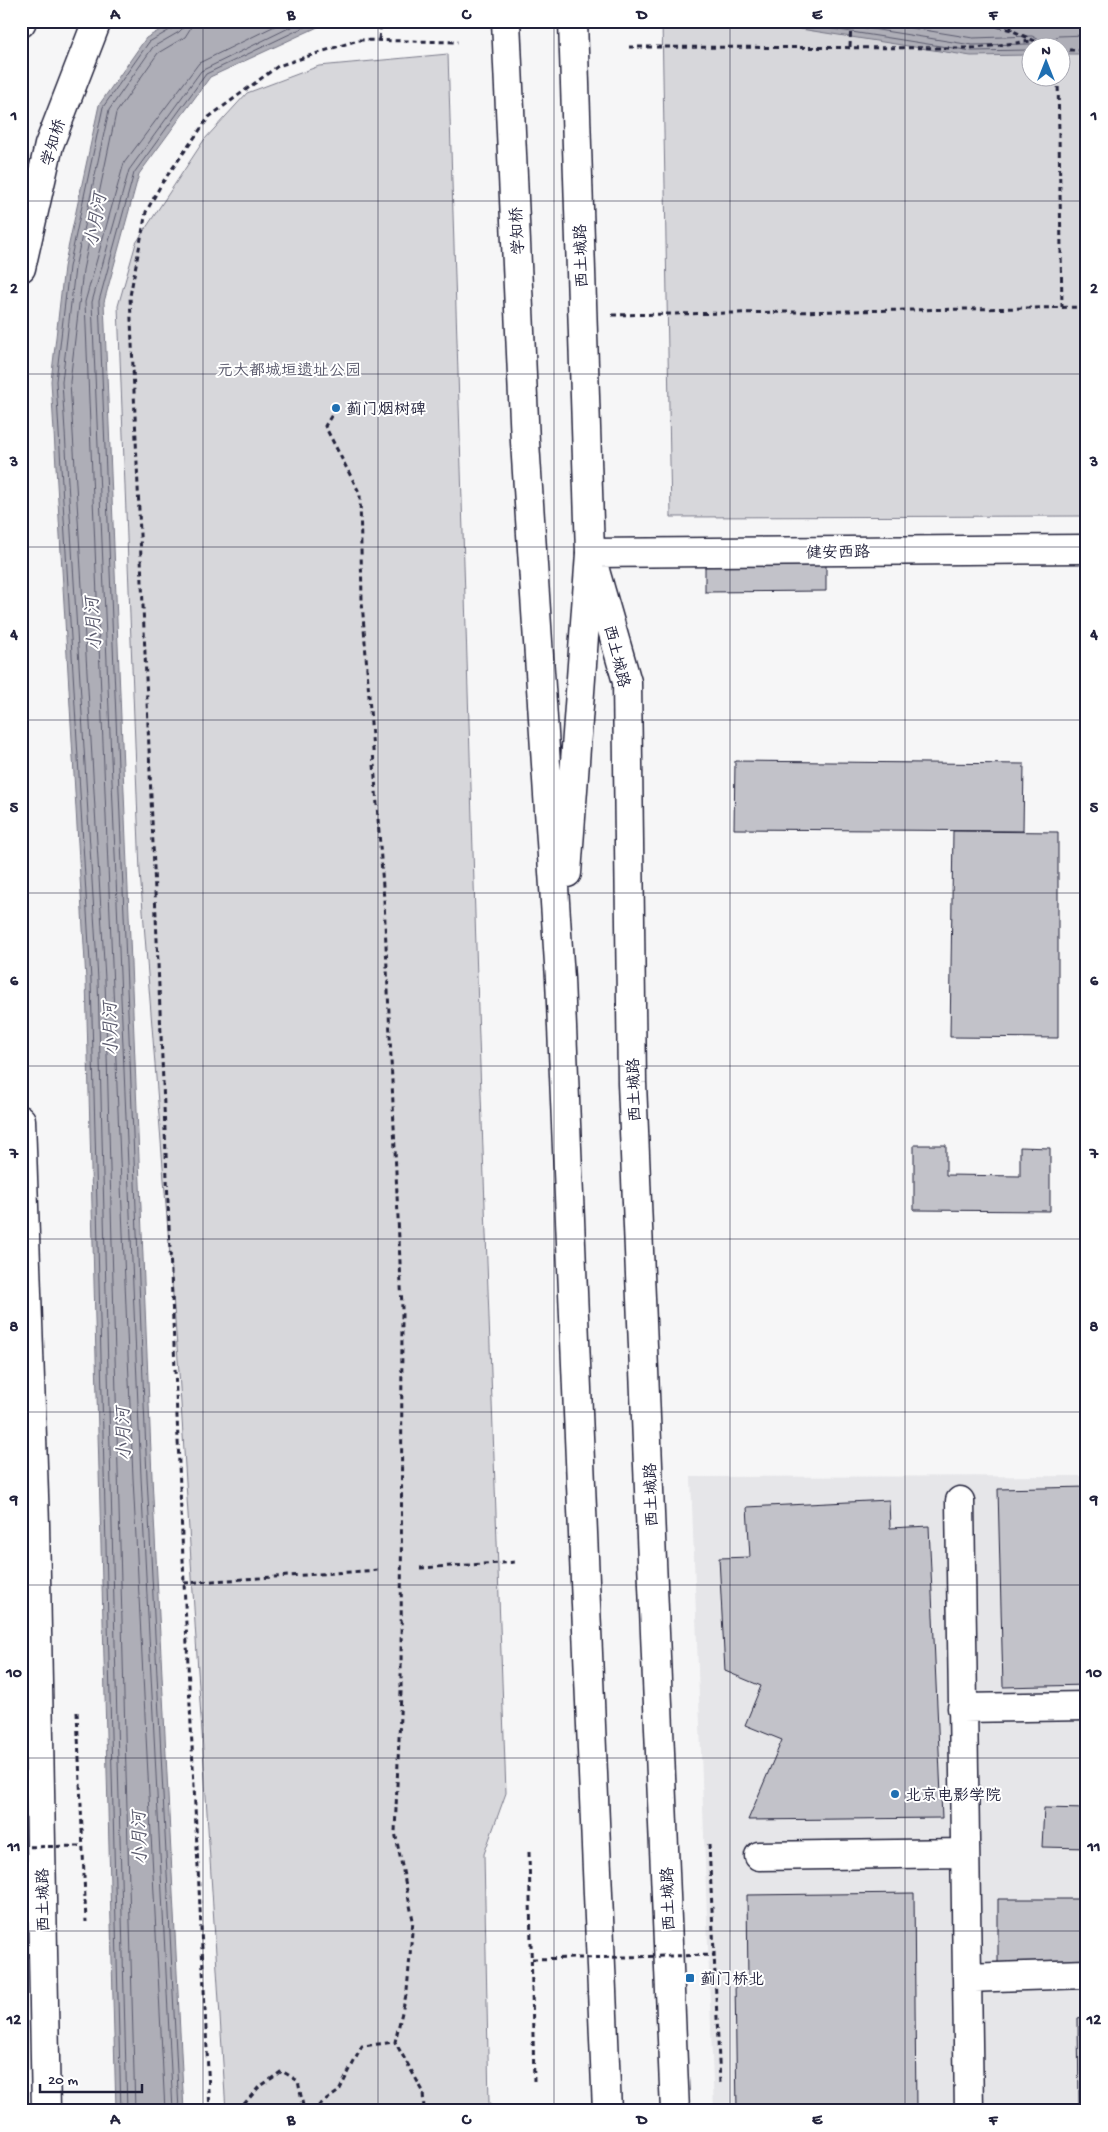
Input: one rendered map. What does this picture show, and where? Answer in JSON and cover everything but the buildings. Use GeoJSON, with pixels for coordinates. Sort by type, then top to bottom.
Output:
{"type":"FeatureCollection","features":[{"type":"Feature","properties":{"kind":"main road","name":"学知桥"},"geometry":{"type":"LineString","coordinates":[[21,268],[49,145],[97,21]]}},
{"type":"Feature","properties":{"kind":"main road","name":"学知桥"},"geometry":{"type":"LineString","coordinates":[[506,21],[525,442],[560,979]]}},
{"type":"Feature","properties":{"kind":"main road","name":"西土城路"},"geometry":{"type":"LineString","coordinates":[[573,21],[590,553],[627,682],[632,1083],[675,2111]]}},
{"type":"Feature","properties":{"kind":"main road","name":"健安西路"},"geometry":{"type":"LineString","coordinates":[[590,553],[1087,548]]}},
{"type":"Feature","properties":{"kind":"main road"},"geometry":{"type":"LineString","coordinates":[[590,553],[560,979],[606,2111]]}},
{"type":"Feature","properties":{"kind":"main road","name":"西土城路"},"geometry":{"type":"LineString","coordinates":[[21,1120],[35,1524],[46,2111]]}},
{"type":"Feature","properties":{"kind":"main road"},"geometry":{"type":"LineString","coordinates":[[21,1438],[35,1524]]}},
{"type":"Feature","properties":{"kind":"main road"},"geometry":{"type":"LineString","coordinates":[[960,1501],[968,2111]]}},
{"type":"Feature","properties":{"kind":"main road"},"geometry":{"type":"LineString","coordinates":[[962,1708],[1087,1706]]}},
{"type":"Feature","properties":{"kind":"main road"},"geometry":{"type":"LineString","coordinates":[[759,1856],[964,1854]]}},
{"type":"Feature","properties":{"kind":"main road"},"geometry":{"type":"LineString","coordinates":[[967,1978],[1087,1974]]}},
{"type":"Feature","properties":{"kind":"path"},"geometry":{"type":"LineString","coordinates":[[379,39],[381,21]]}},
{"type":"Feature","properties":{"kind":"path"},"geometry":{"type":"LineString","coordinates":[[850,47],[851,21]]}},
{"type":"Feature","properties":{"kind":"path"},"geometry":{"type":"LineString","coordinates":[[980,21],[1011,30],[1027,38]]}},
{"type":"Feature","properties":{"kind":"path"},"geometry":{"type":"LineString","coordinates":[[1011,21],[1011,30]]}},
{"type":"Feature","properties":{"kind":"path"},"geometry":{"type":"LineString","coordinates":[[210,2111],[184,1583],[130,296],[146,212],[162,183],[209,118],[278,66],[358,40],[458,42]]}},
{"type":"Feature","properties":{"kind":"path"},"geometry":{"type":"LineString","coordinates":[[629,47],[976,48],[1020,42]]}},
{"type":"Feature","properties":{"kind":"path"},"geometry":{"type":"LineString","coordinates":[[1070,50],[1087,50]]}},
{"type":"Feature","properties":{"kind":"path"},"geometry":{"type":"LineString","coordinates":[[1058,88],[1062,307]]}},
{"type":"Feature","properties":{"kind":"path"},"geometry":{"type":"LineString","coordinates":[[582,315],[1087,307]]}},
{"type":"Feature","properties":{"kind":"path"},"geometry":{"type":"LineString","coordinates":[[336,408],[325,426],[360,494],[362,601],[384,900],[402,1308],[401,1692],[395,1832],[413,1920],[407,1991],[395,2042],[423,2091],[424,2111]]}},
{"type":"Feature","properties":{"kind":"path"},"geometry":{"type":"LineString","coordinates":[[420,1568],[516,1562]]}},
{"type":"Feature","properties":{"kind":"path"},"geometry":{"type":"LineString","coordinates":[[184,1583],[379,1570]]}},
{"type":"Feature","properties":{"kind":"path"},"geometry":{"type":"LineString","coordinates":[[77,1712],[86,1922]]}},
{"type":"Feature","properties":{"kind":"path"},"geometry":{"type":"LineString","coordinates":[[709,1844],[720,2083]]}},
{"type":"Feature","properties":{"kind":"path"},"geometry":{"type":"LineString","coordinates":[[21,1847],[82,1846]]}},
{"type":"Feature","properties":{"kind":"path"},"geometry":{"type":"LineString","coordinates":[[529,1852],[534,2081]]}},
{"type":"Feature","properties":{"kind":"path"},"geometry":{"type":"LineString","coordinates":[[532,1960],[714,1956]]}},
{"type":"Feature","properties":{"kind":"path"},"geometry":{"type":"LineString","coordinates":[[311,2111],[339,2091],[362,2046],[395,2042]]}},
{"type":"Feature","properties":{"kind":"path"},"geometry":{"type":"LineString","coordinates":[[238,2111],[258,2088],[282,2071],[298,2081],[304,2111]]}},
{"type":"Feature","properties":{"kind":"shaded area","name":"北京电影学院"},"geometry":{"type":"Polygon","coordinates":[[[1087,1476],[1087,2111],[714,2111],[691,1477],[1087,1476]]]}},
{"type":"Feature","properties":{"kind":"green space"},"geometry":{"type":"Polygon","coordinates":[[[662,21],[1087,21],[1087,516],[671,517],[662,21]]]}},
{"type":"Feature","properties":{"kind":"green space","name":"元大都城垣遗址公园"},"geometry":{"type":"Polygon","coordinates":[[[448,54],[478,1010],[506,1793],[484,1854],[489,2104],[502,2111],[226,2111],[179,1372],[140,872],[118,306],[136,243],[204,140],[247,93],[319,66],[448,54]]]}},
{"type":"Feature","properties":{"kind":"water","name":"小月河"},"geometry":{"type":"Polygon","coordinates":[[[176,21],[337,21],[322,25],[210,77],[139,174],[104,302],[152,1477],[184,2111],[116,2111],[86,980],[51,381],[64,267],[99,105],[146,38],[176,21]]]}},
{"type":"Feature","properties":{"kind":"water"},"geometry":{"type":"Polygon","coordinates":[[[750,21],[1087,21],[1087,54],[1070,54],[1070,38],[1020,38],[1020,55],[971,56],[750,21]]]}},
{"type":"Feature","properties":{"kind":"place","name":"蓟门烟树碑"},"geometry":{"type":"Point","coordinates":[336,408]}},
{"type":"Feature","properties":{"kind":"place","name":"北京电影学院"},"geometry":{"type":"Point","coordinates":[895,1794]}},
{"type":"Feature","properties":{"kind":"place","name":"蓟门桥北"},"geometry":{"type":"Point","coordinates":[690,1978]}}]}
